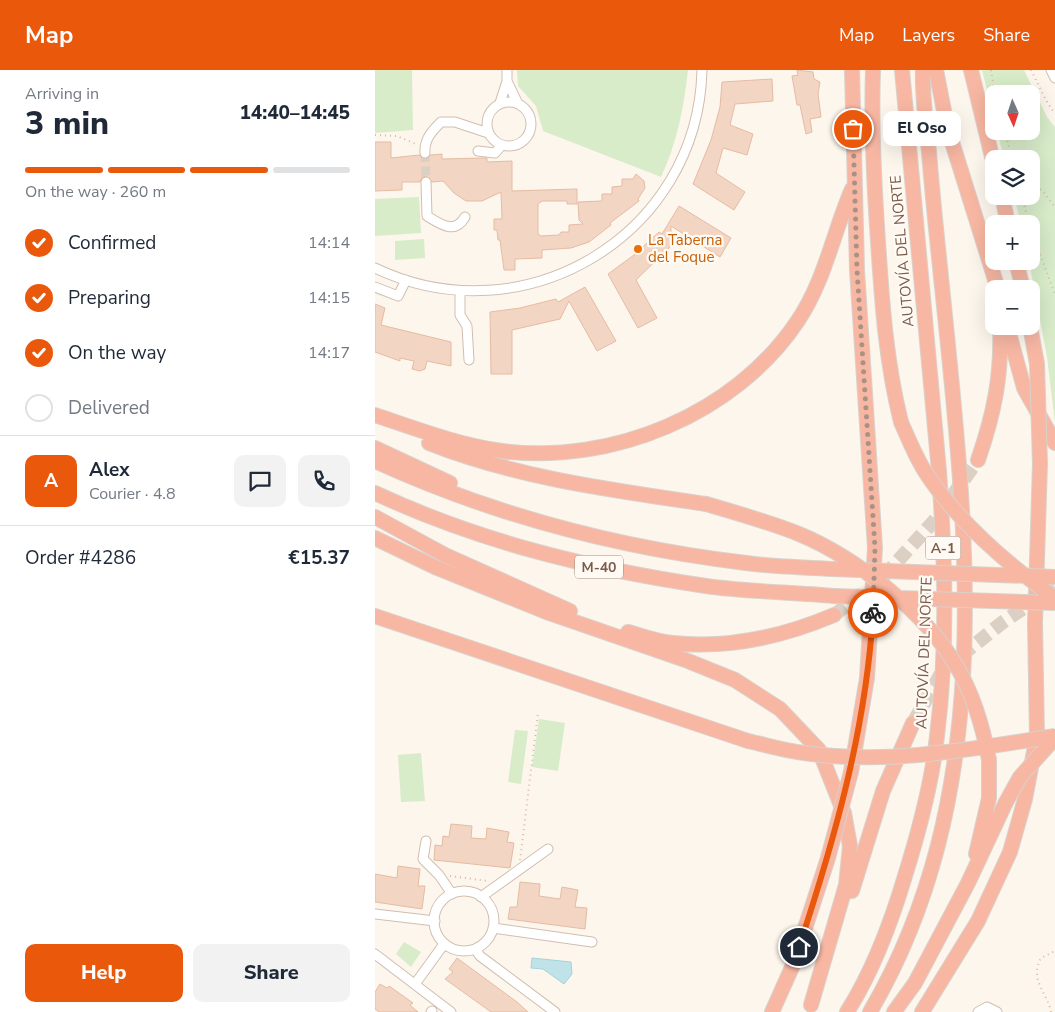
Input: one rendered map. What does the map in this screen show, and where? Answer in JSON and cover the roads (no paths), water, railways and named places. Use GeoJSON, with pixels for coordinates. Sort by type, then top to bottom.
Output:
{"type":"FeatureCollection","features":[{"type":"Feature","properties":{"kind":"highway"},"geometry":{"type":"LineString","coordinates":[[772,1012],[793,965],[828,858],[851,772],[867,678],[875,548],[853,186],[852,70]]}},
{"type":"Feature","properties":{"kind":"highway"},"geometry":{"type":"LineString","coordinates":[[873,70],[872,147],[883,330],[890,380],[901,422],[923,469],[949,505],[1005,559],[1055,598]]}},
{"type":"Feature","properties":{"kind":"highway","name":"AUTOVÍA DEL NORTE"},"geometry":{"type":"LineString","coordinates":[[847,1012],[877,953],[898,899],[916,840],[937,738],[942,692],[944,630],[943,532],[902,70]]}},
{"type":"Feature","properties":{"kind":"highway","name":"A-1"},"geometry":{"type":"LineString","coordinates":[[870,1012],[898,958],[920,904],[950,784],[963,696],[965,633],[961,472],[927,138],[923,70]]}},
{"type":"Feature","properties":{"kind":"highway"},"geometry":{"type":"LineString","coordinates":[[936,70],[947,126],[993,267],[995,280]]}},
{"type":"Feature","properties":{"kind":"highway"},"geometry":{"type":"LineString","coordinates":[[971,70],[990,150]]}},
{"type":"Feature","properties":{"kind":"highway"},"geometry":{"type":"LineString","coordinates":[[375,416],[444,439],[503,451],[560,453],[607,446],[646,434],[692,416],[733,390],[768,358],[798,321],[825,270],[840,216],[853,186]]}},
{"type":"Feature","properties":{"kind":"highway"},"geometry":{"type":"LineString","coordinates":[[978,460],[996,402],[1001,351],[1000,335]]}},
{"type":"Feature","properties":{"kind":"highway"},"geometry":{"type":"LineString","coordinates":[[1009,335],[1024,388],[1055,443]]}},
{"type":"Feature","properties":{"kind":"highway"},"geometry":{"type":"LineString","coordinates":[[921,1012],[978,921],[1010,852],[1025,799],[1037,736],[1035,623],[1040,464],[1037,364],[1032,335]]}},
{"type":"Feature","properties":{"kind":"highway"},"geometry":{"type":"LineString","coordinates":[[375,416],[400,431],[451,451],[505,468],[561,481],[705,504],[758,518],[801,535],[841,557],[874,579],[913,612],[957,666],[972,696],[983,726],[989,760],[989,798],[968,883]]}},
{"type":"Feature","properties":{"kind":"highway"},"geometry":{"type":"LineString","coordinates":[[375,448],[439,479],[525,510],[538,521]]}},
{"type":"Feature","properties":{"kind":"highway","name":"M-40"},"geometry":{"type":"LineString","coordinates":[[375,461],[430,486],[538,521],[682,554],[747,563],[832,569],[1055,577]]}},
{"type":"Feature","properties":{"kind":"highway","name":"M-40"},"geometry":{"type":"LineString","coordinates":[[375,493],[470,533],[581,564],[707,586],[834,596],[1055,603]]}},
{"type":"Feature","properties":{"kind":"highway"},"geometry":{"type":"LineString","coordinates":[[375,517],[445,555],[555,605],[620,630],[671,643],[714,645],[755,641],[797,630],[834,615]]}},
{"type":"Feature","properties":{"kind":"highway"},"geometry":{"type":"LineString","coordinates":[[375,538],[435,567],[549,613],[687,661],[735,680],[780,709],[819,750],[844,813],[850,846],[846,885],[810,1008]]}},
{"type":"Feature","properties":{"kind":"highway"},"geometry":{"type":"LineString","coordinates":[[375,616],[748,741],[803,753],[860,757],[919,756],[1055,737]]}},
{"type":"Feature","properties":{"kind":"highway"},"geometry":{"type":"LineString","coordinates":[[810,1008],[835,947],[883,791],[913,723]]}},
{"type":"Feature","properties":{"kind":"highway"},"geometry":{"type":"LineString","coordinates":[[894,1012],[915,983],[968,883],[1005,804],[1020,777],[1055,737]]}},
{"type":"Feature","properties":{"kind":"street"},"geometry":{"type":"LineString","coordinates":[[507,70],[507,81],[500,103],[488,115],[486,124],[488,133],[493,141],[501,146],[511,147],[527,138],[531,130],[531,121],[527,112],[518,104],[507,81]]}},
{"type":"Feature","properties":{"kind":"street"},"geometry":{"type":"LineString","coordinates":[[375,268],[405,280],[460,291],[502,290],[553,278],[582,266],[607,250],[639,222],[665,189],[681,162],[697,116],[702,70]]}},
{"type":"Feature","properties":{"kind":"street"},"geometry":{"type":"LineString","coordinates":[[1051,70],[1055,78]]}},
{"type":"Feature","properties":{"kind":"street"},"geometry":{"type":"LineString","coordinates":[[500,103],[518,104]]}},
{"type":"Feature","properties":{"kind":"street"},"geometry":{"type":"LineString","coordinates":[[425,150],[431,132],[441,122],[455,120],[488,133]]}},
{"type":"Feature","properties":{"kind":"street"},"geometry":{"type":"LineString","coordinates":[[478,151],[495,153],[501,146]]}},
{"type":"Feature","properties":{"kind":"street"},"geometry":{"type":"LineString","coordinates":[[426,182],[427,216],[441,225],[452,228],[461,224],[465,217]]}},
{"type":"Feature","properties":{"kind":"street"},"geometry":{"type":"LineString","coordinates":[[375,287],[398,296],[405,280]]}},
{"type":"Feature","properties":{"kind":"street"},"geometry":{"type":"LineString","coordinates":[[460,291],[460,315],[467,326],[469,360]]}},
{"type":"Feature","properties":{"kind":"street"},"geometry":{"type":"LineString","coordinates":[[426,841],[423,859],[439,874],[452,894]]}},
{"type":"Feature","properties":{"kind":"street"},"geometry":{"type":"LineString","coordinates":[[481,897],[548,849]]}},
{"type":"Feature","properties":{"kind":"street"},"geometry":{"type":"LineString","coordinates":[[462,892],[481,897],[493,912],[493,928],[488,940],[475,949],[462,951],[444,944],[438,936],[435,922],[438,907],[452,894],[462,892]]}},
{"type":"Feature","properties":{"kind":"street"},"geometry":{"type":"LineString","coordinates":[[375,914],[435,922]]}},
{"type":"Feature","properties":{"kind":"street"},"geometry":{"type":"LineString","coordinates":[[493,928],[592,942]]}},
{"type":"Feature","properties":{"kind":"street"},"geometry":{"type":"LineString","coordinates":[[415,984],[444,944]]}},
{"type":"Feature","properties":{"kind":"street"},"geometry":{"type":"LineString","coordinates":[[475,949],[480,956],[555,1012]]}},
{"type":"Feature","properties":{"kind":"street"},"geometry":{"type":"LineString","coordinates":[[375,954],[451,1012]]}},
{"type":"Feature","properties":{"kind":"street"},"geometry":{"type":"LineString","coordinates":[[979,1012],[987,1007],[997,1012]]}},
{"type":"Feature","properties":{"kind":"water"},"geometry":{"type":"Polygon","coordinates":[[[532,958],[571,962],[572,974],[564,984],[543,969],[531,968],[532,958]]]}},
{"type":"Feature","properties":{"kind":"tunnel"},"geometry":{"type":"LineString","coordinates":[[425,153],[426,182]]}},
{"type":"Feature","properties":{"kind":"tunnel"},"geometry":{"type":"LineString","coordinates":[[884,576],[934,521],[978,460]]}},
{"type":"Feature","properties":{"kind":"tunnel"},"geometry":{"type":"LineString","coordinates":[[913,723],[943,670],[1003,622],[1055,587]]}},
{"type":"Feature","properties":{"kind":"tunnel"},"geometry":{"type":"LineString","coordinates":[[834,615],[863,593]]}},
{"type":"Feature","properties":{"kind":"place","name":"El Oso"},"geometry":{"type":"Point","coordinates":[853,129]}},
{"type":"Feature","properties":{"kind":"place","name":"La Taberna del Foque"},"geometry":{"type":"Point","coordinates":[638,249]}}]}
